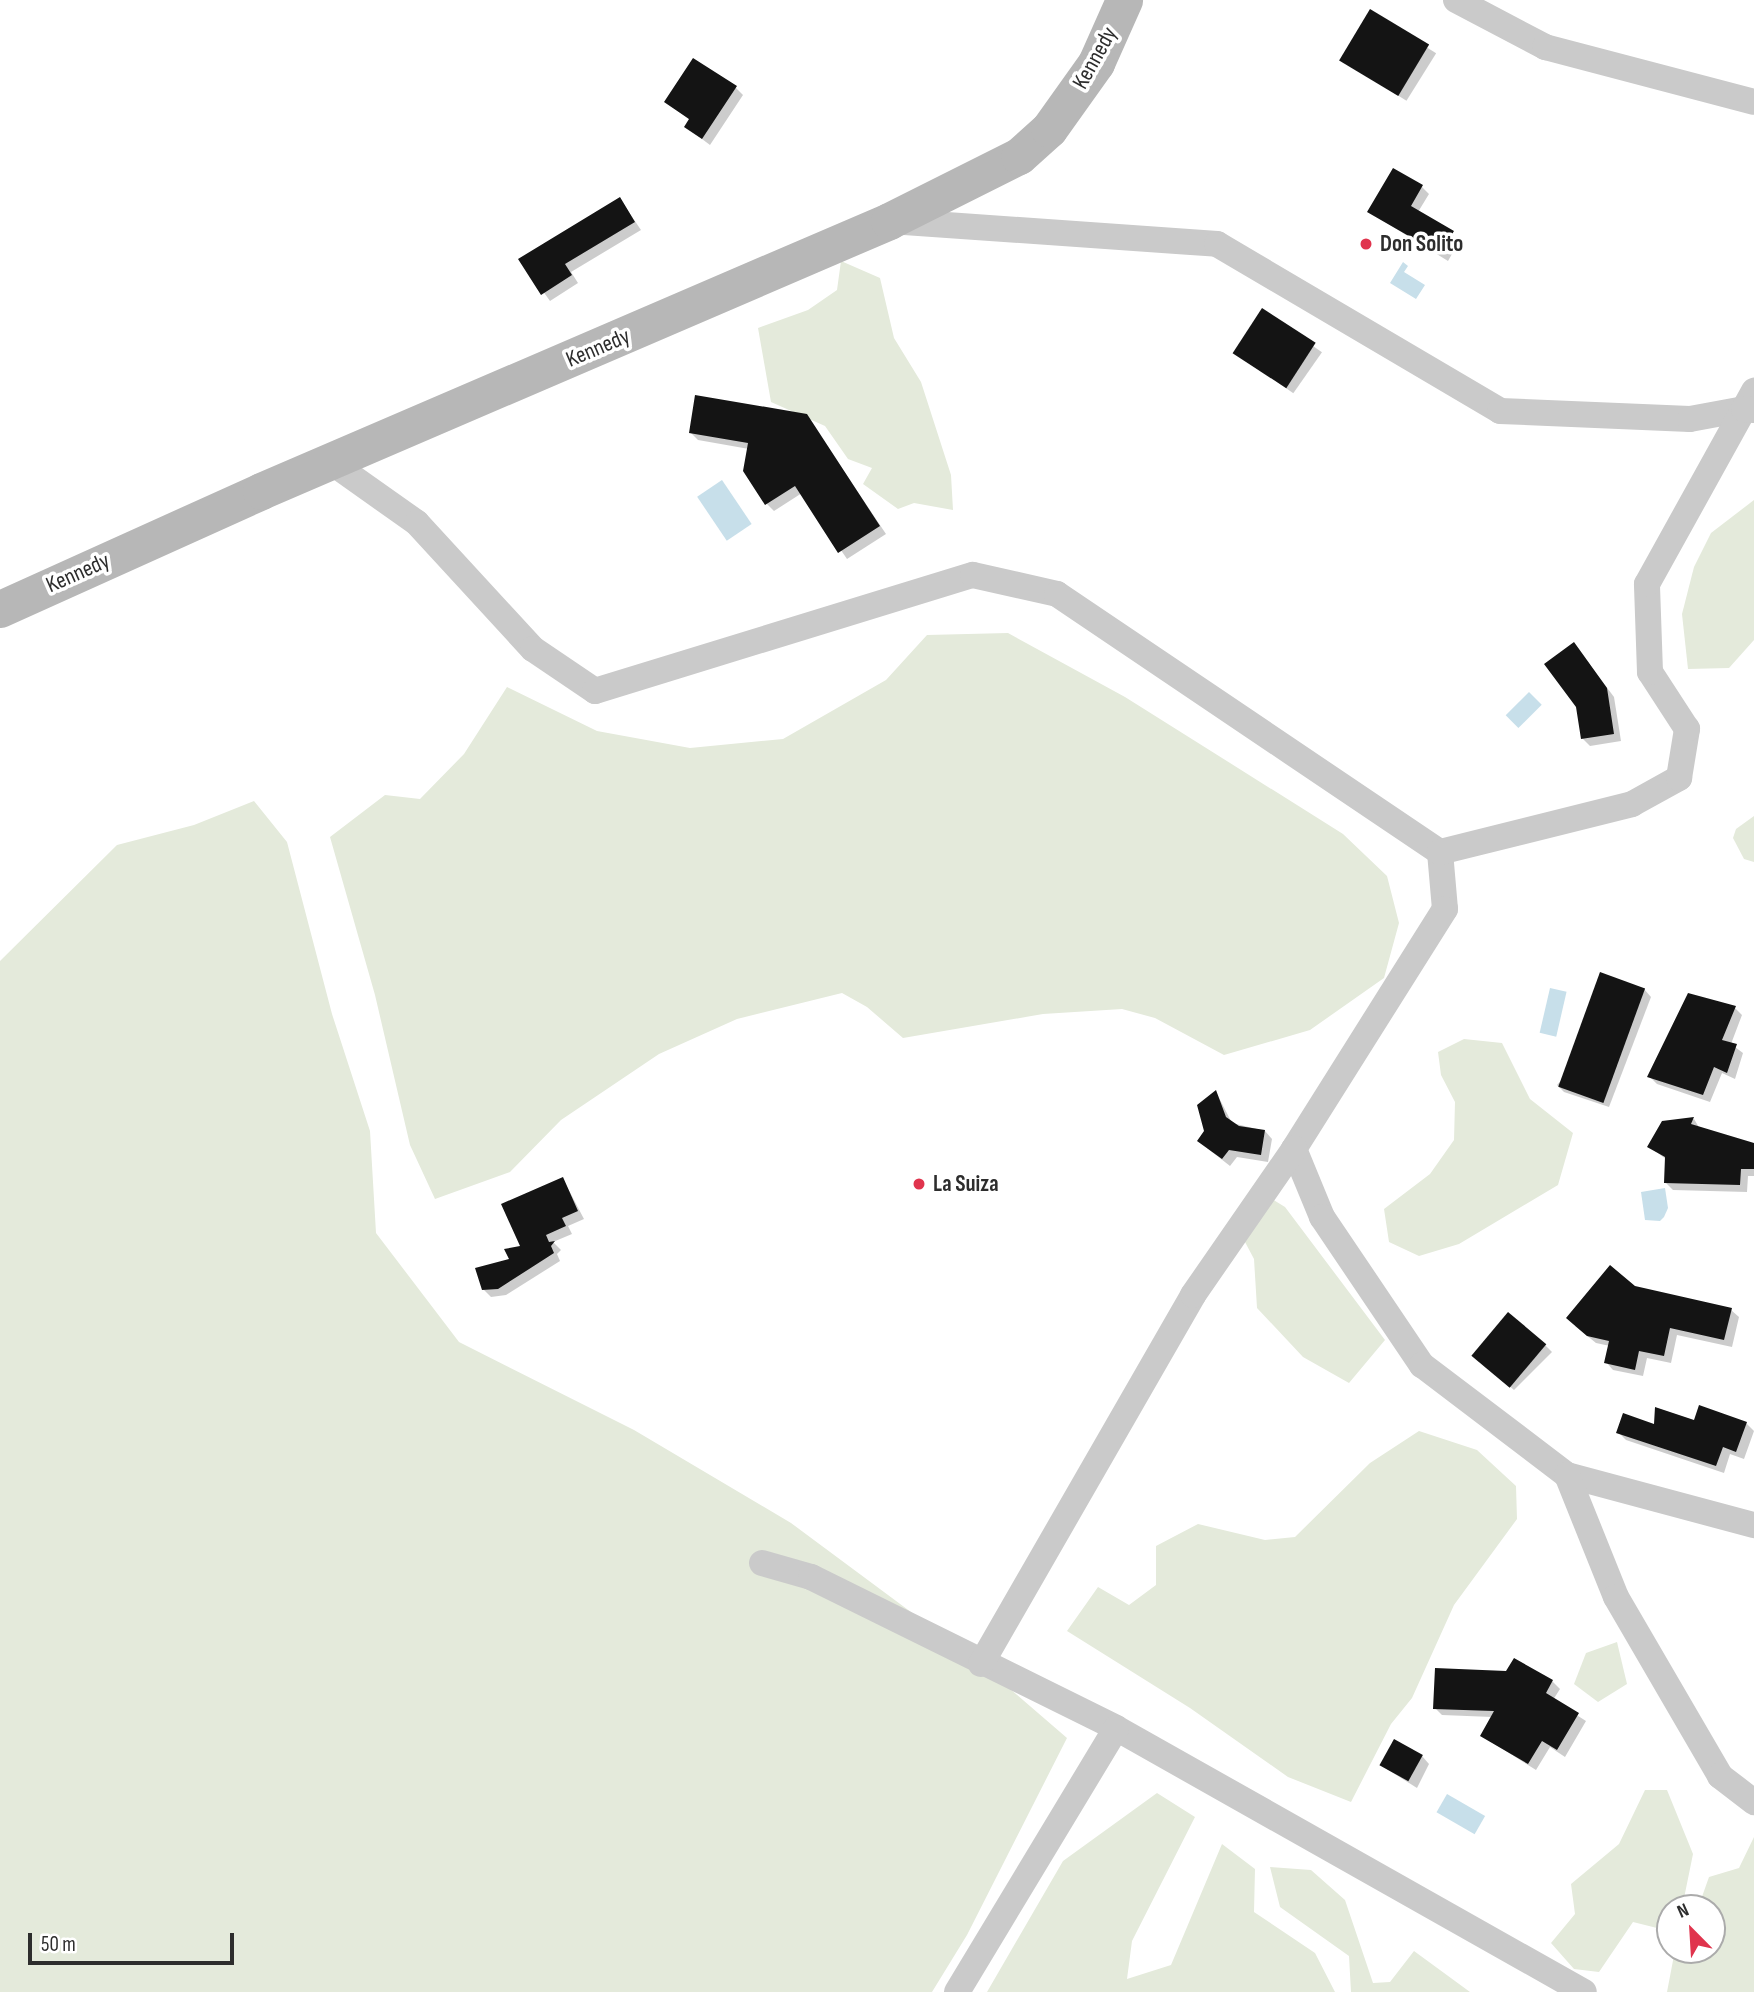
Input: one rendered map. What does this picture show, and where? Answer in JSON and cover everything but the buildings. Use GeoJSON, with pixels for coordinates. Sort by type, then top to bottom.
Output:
{"type":"FeatureCollection","features":[{"type":"Feature","properties":{"kind":"main road","name":"Kennedy"},"geometry":{"type":"LineString","coordinates":[[0,609],[331,461],[889,221],[1019,156],[1049,129],[1096,63],[1124,0]]}},
{"type":"Feature","properties":{"kind":"street"},"geometry":{"type":"LineString","coordinates":[[1456,0],[1545,47],[1754,102]]}},
{"type":"Feature","properties":{"kind":"street"},"geometry":{"type":"LineString","coordinates":[[889,221],[1217,244],[1500,411],[1690,419],[1751,404]]}},
{"type":"Feature","properties":{"kind":"street"},"geometry":{"type":"LineString","coordinates":[[331,461],[417,523],[533,649],[595,691],[973,575],[1057,594],[1440,852],[1632,804],[1679,778],[1687,729],[1650,672],[1647,584],[1751,404]]}},
{"type":"Feature","properties":{"kind":"street"},"geometry":{"type":"LineString","coordinates":[[981,1664],[1193,1295],[1294,1149],[1446,909],[1440,852]]}},
{"type":"Feature","properties":{"kind":"street"},"geometry":{"type":"LineString","coordinates":[[1294,1149],[1322,1217],[1422,1365],[1567,1475],[1754,1525]]}},
{"type":"Feature","properties":{"kind":"street"},"geometry":{"type":"LineString","coordinates":[[1567,1475],[1616,1597],[1720,1776],[1754,1802]]}},
{"type":"Feature","properties":{"kind":"street"},"geometry":{"type":"LineString","coordinates":[[762,1563],[811,1577],[981,1664],[1116,1728],[1584,1992]]}},
{"type":"Feature","properties":{"kind":"street"},"geometry":{"type":"LineString","coordinates":[[957,1992],[1116,1728]]}},
{"type":"Feature","properties":{"kind":"green space"},"geometry":{"type":"Polygon","coordinates":[[[841,261],[880,278],[894,338],[921,382],[951,475],[953,510],[914,503],[898,509],[863,484],[872,468],[848,459],[825,426],[771,402],[758,328],[808,310],[837,290],[841,261]]]}},
{"type":"Feature","properties":{"kind":"green space"},"geometry":{"type":"Polygon","coordinates":[[[1754,500],[1754,640],[1729,668],[1688,669],[1682,614],[1694,567],[1711,533],[1754,500]]]}},
{"type":"Feature","properties":{"kind":"green space"},"geometry":{"type":"Polygon","coordinates":[[[1008,633],[1125,697],[1343,834],[1387,876],[1399,923],[1384,978],[1310,1030],[1224,1055],[1155,1018],[1122,1009],[1043,1014],[903,1038],[867,1007],[842,993],[737,1019],[659,1054],[561,1120],[510,1172],[435,1199],[410,1145],[375,995],[330,837],[385,795],[420,799],[464,754],[507,687],[597,731],[690,748],[783,739],[886,680],[927,635],[1008,633]]]}},
{"type":"Feature","properties":{"kind":"green space"},"geometry":{"type":"Polygon","coordinates":[[[254,801],[287,842],[332,1014],[370,1131],[376,1233],[459,1342],[634,1430],[791,1523],[981,1664],[1067,1738],[967,1935],[932,1992],[0,1992],[0,961],[117,845],[194,825],[254,801]]]}},
{"type":"Feature","properties":{"kind":"green space"},"geometry":{"type":"Polygon","coordinates":[[[1754,816],[1754,862],[1744,859],[1733,838],[1736,829],[1754,816]]]}},
{"type":"Feature","properties":{"kind":"green space"},"geometry":{"type":"Polygon","coordinates":[[[1464,1039],[1502,1043],[1530,1099],[1573,1133],[1558,1185],[1459,1244],[1419,1256],[1389,1242],[1384,1209],[1430,1174],[1454,1140],[1455,1102],[1441,1075],[1438,1052],[1464,1039]]]}},
{"type":"Feature","properties":{"kind":"green space"},"geometry":{"type":"Polygon","coordinates":[[[1272,1199],[1285,1207],[1385,1340],[1349,1383],[1303,1357],[1257,1308],[1254,1259],[1236,1225],[1272,1199]]]}},
{"type":"Feature","properties":{"kind":"green space"},"geometry":{"type":"Polygon","coordinates":[[[1419,1431],[1477,1450],[1516,1486],[1517,1519],[1454,1605],[1412,1698],[1391,1724],[1351,1802],[1288,1777],[1190,1708],[1067,1631],[1098,1587],[1129,1605],[1156,1585],[1156,1546],[1198,1524],[1265,1540],[1295,1537],[1370,1463],[1419,1431]]]}},
{"type":"Feature","properties":{"kind":"green space"},"geometry":{"type":"Polygon","coordinates":[[[1617,1642],[1627,1684],[1598,1702],[1574,1684],[1586,1653],[1617,1642]]]}},
{"type":"Feature","properties":{"kind":"green space"},"geometry":{"type":"Polygon","coordinates":[[[1645,1790],[1667,1790],[1693,1854],[1685,1894],[1656,1894],[1656,1928],[1633,1922],[1599,1972],[1574,1969],[1551,1943],[1575,1914],[1571,1884],[1619,1844],[1645,1790]]]}},
{"type":"Feature","properties":{"kind":"green space"},"geometry":{"type":"Polygon","coordinates":[[[1157,1793],[1195,1817],[1132,1941],[1127,1979],[1171,1965],[1222,1844],[1255,1869],[1254,1912],[1315,1953],[1335,1992],[987,1992],[1063,1861],[1157,1793]]]}},
{"type":"Feature","properties":{"kind":"green space"},"geometry":{"type":"Polygon","coordinates":[[[1754,1837],[1754,1992],[1667,1992],[1672,1964],[1726,1964],[1726,1894],[1703,1894],[1709,1877],[1739,1868],[1754,1837]]]}},
{"type":"Feature","properties":{"kind":"green space"},"geometry":{"type":"Polygon","coordinates":[[[1270,1867],[1311,1870],[1345,1900],[1373,1983],[1390,1982],[1414,1951],[1470,1992],[1351,1992],[1349,1956],[1280,1907],[1270,1867]]]}},
{"type":"Feature","properties":{"kind":"water"},"geometry":{"type":"Polygon","coordinates":[[[1403,262],[1408,266],[1404,272],[1425,285],[1416,299],[1390,283],[1403,262]]]}},
{"type":"Feature","properties":{"kind":"water"},"geometry":{"type":"Polygon","coordinates":[[[722,480],[752,524],[727,541],[697,497],[722,480]]]}},
{"type":"Feature","properties":{"kind":"water"},"geometry":{"type":"Polygon","coordinates":[[[1529,692],[1542,705],[1518,728],[1506,715],[1529,692]]]}},
{"type":"Feature","properties":{"kind":"water"},"geometry":{"type":"Polygon","coordinates":[[[1550,988],[1567,992],[1556,1037],[1540,1033],[1550,988]]]}},
{"type":"Feature","properties":{"kind":"water"},"geometry":{"type":"Polygon","coordinates":[[[1665,1188],[1668,1208],[1664,1217],[1660,1221],[1645,1220],[1641,1192],[1665,1188]]]}},
{"type":"Feature","properties":{"kind":"water"},"geometry":{"type":"Polygon","coordinates":[[[1447,1794],[1485,1816],[1475,1834],[1436,1812],[1447,1794]]]}},
{"type":"Feature","properties":{"kind":"place","name":"Don Solito"},"geometry":{"type":"Point","coordinates":[1366,244]}},
{"type":"Feature","properties":{"kind":"place","name":"La Suiza"},"geometry":{"type":"Point","coordinates":[919,1184]}}]}
